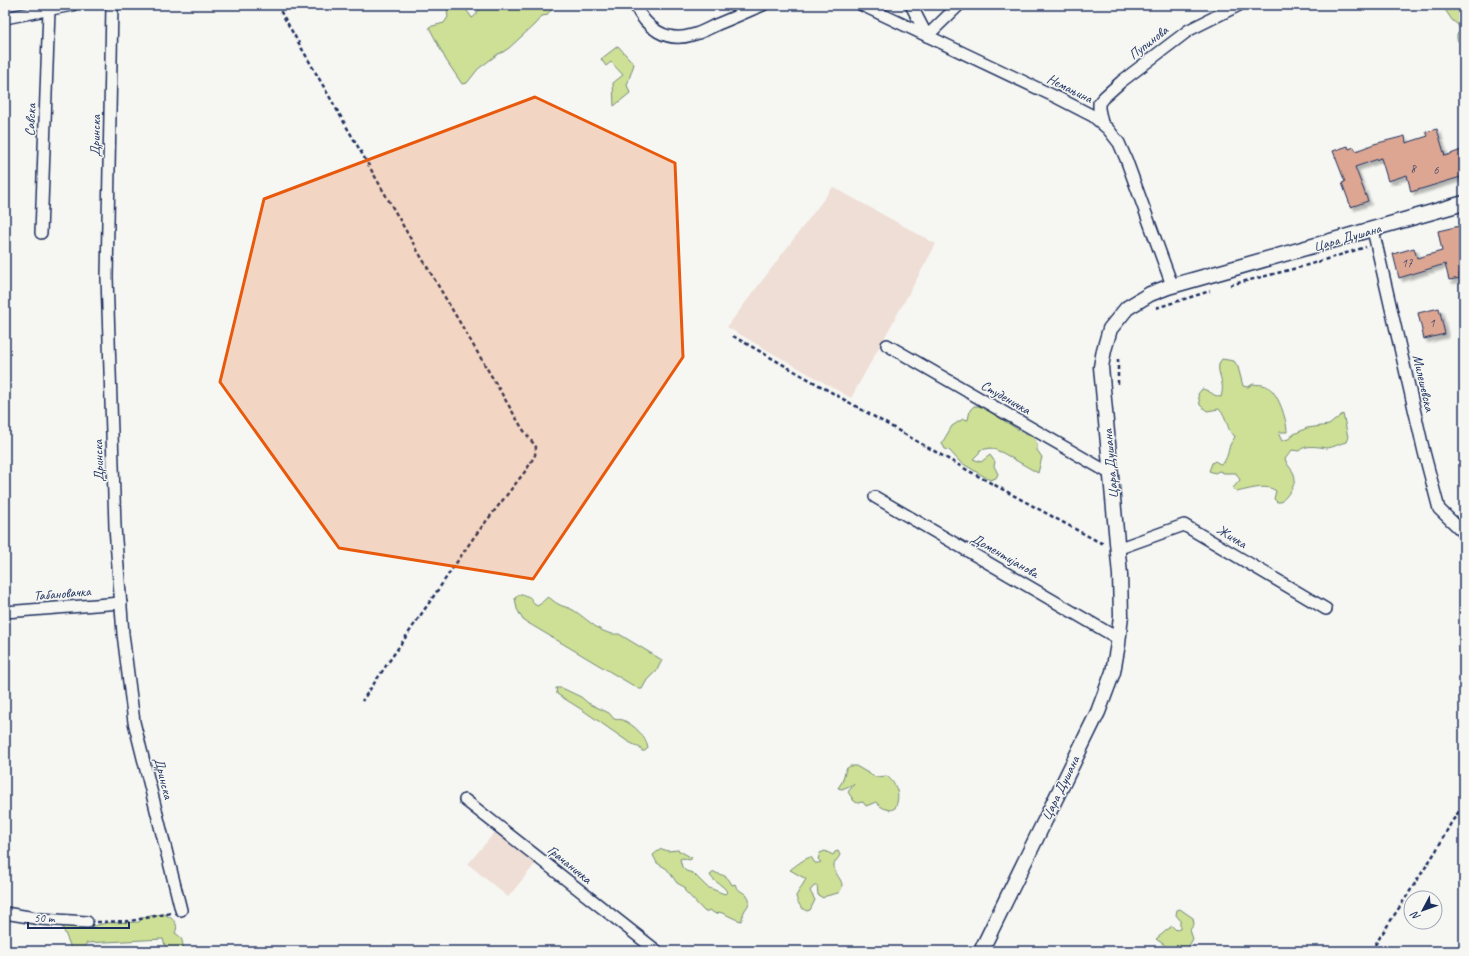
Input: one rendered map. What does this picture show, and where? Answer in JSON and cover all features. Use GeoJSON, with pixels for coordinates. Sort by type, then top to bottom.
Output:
{"type":"FeatureCollection","features":[{"type":"Feature","properties":{"kind":"street"},"geometry":{"type":"LineString","coordinates":[[5,18],[72,5]]}},
{"type":"Feature","properties":{"kind":"street","name":"Дринска"},"geometry":{"type":"LineString","coordinates":[[112,5],[107,276],[115,512],[121,603],[134,722],[181,910]]}},
{"type":"Feature","properties":{"kind":"street"},"geometry":{"type":"LineString","coordinates":[[635,5],[638,12],[657,32],[662,35],[679,37],[692,35],[763,5]]}},
{"type":"Feature","properties":{"kind":"street","name":"Немањина"},"geometry":{"type":"LineString","coordinates":[[862,5],[1058,98],[1093,116],[1102,123],[1119,143],[1172,285]]}},
{"type":"Feature","properties":{"kind":"street"},"geometry":{"type":"LineString","coordinates":[[911,5],[927,36],[959,5]]}},
{"type":"Feature","properties":{"kind":"street","name":"Пупинова"},"geometry":{"type":"LineString","coordinates":[[1102,123],[1099,109],[1100,103],[1103,98],[1122,81],[1189,30],[1238,5]]}},
{"type":"Feature","properties":{"kind":"street","name":"Савска"},"geometry":{"type":"LineString","coordinates":[[41,233],[49,10]]}},
{"type":"Feature","properties":{"kind":"street","name":"Цара Душана"},"geometry":{"type":"LineString","coordinates":[[981,951],[1098,712],[1113,672],[1119,639],[1121,615],[1120,575],[1101,368],[1110,329],[1127,308],[1150,294],[1172,285],[1374,236],[1464,203]]}},
{"type":"Feature","properties":{"kind":"street","name":"Милешевска"},"geometry":{"type":"LineString","coordinates":[[1374,236],[1424,452],[1439,509],[1464,533]]}},
{"type":"Feature","properties":{"kind":"street","name":"Студеничка"},"geometry":{"type":"LineString","coordinates":[[887,345],[1111,474]]}},
{"type":"Feature","properties":{"kind":"street","name":"Доментијанова"},"geometry":{"type":"LineString","coordinates":[[875,498],[1119,639]]}},
{"type":"Feature","properties":{"kind":"street","name":"Жичка"},"geometry":{"type":"LineString","coordinates":[[1117,548],[1184,525],[1326,609]]}},
{"type":"Feature","properties":{"kind":"street","name":"Табановачка"},"geometry":{"type":"LineString","coordinates":[[5,612],[121,603]]}},
{"type":"Feature","properties":{"kind":"street","name":"Грачаничка"},"geometry":{"type":"LineString","coordinates":[[465,800],[657,951]]}},
{"type":"Feature","properties":{"kind":"street"},"geometry":{"type":"LineString","coordinates":[[5,913],[41,919],[87,922]]}},
{"type":"Feature","properties":{"kind":"path"},"geometry":{"type":"LineString","coordinates":[[277,5],[413,243],[522,428],[536,447],[535,454],[527,468],[497,505],[452,567],[362,701]]}},
{"type":"Feature","properties":{"kind":"path"},"geometry":{"type":"LineString","coordinates":[[1228,285],[1301,267],[1351,252],[1374,236]]}},
{"type":"Feature","properties":{"kind":"path"},"geometry":{"type":"LineString","coordinates":[[1153,308],[1215,289]]}},
{"type":"Feature","properties":{"kind":"path"},"geometry":{"type":"LineString","coordinates":[[733,336],[928,446],[969,471],[1090,537],[1104,544],[1117,548]]}},
{"type":"Feature","properties":{"kind":"path"},"geometry":{"type":"LineString","coordinates":[[1118,353],[1118,384]]}},
{"type":"Feature","properties":{"kind":"path"},"geometry":{"type":"LineString","coordinates":[[1370,951],[1436,851],[1451,823],[1464,804]]}},
{"type":"Feature","properties":{"kind":"path"},"geometry":{"type":"LineString","coordinates":[[87,922],[130,921],[166,915],[181,910]]}},
{"type":"Feature","properties":{"kind":"highlighted area"},"geometry":{"type":"Polygon","coordinates":[[[535,97],[675,163],[683,357],[533,579],[339,548],[220,382],[264,199],[535,97]]]}},
{"type":"Feature","properties":{"kind":"shaded area"},"geometry":{"type":"Polygon","coordinates":[[[833,187],[936,244],[851,398],[727,327],[833,187]]]}},
{"type":"Feature","properties":{"kind":"shaded area"},"geometry":{"type":"Polygon","coordinates":[[[496,831],[536,863],[508,897],[468,864],[496,831]]]}},
{"type":"Feature","properties":{"kind":"green space"},"geometry":{"type":"Polygon","coordinates":[[[452,5],[463,5],[472,18],[477,13],[479,5],[491,5],[494,7],[497,5],[554,5],[555,7],[547,14],[548,15],[542,16],[509,48],[498,54],[478,69],[467,83],[462,84],[446,60],[429,27],[444,23],[448,17],[447,12],[452,5]]]}},
{"type":"Feature","properties":{"kind":"green space"},"geometry":{"type":"Polygon","coordinates":[[[1442,5],[1464,5],[1464,51],[1457,39],[1457,34],[1461,31],[1442,5]]]}},
{"type":"Feature","properties":{"kind":"green space"},"geometry":{"type":"Polygon","coordinates":[[[618,46],[634,64],[627,85],[630,93],[614,106],[613,83],[623,75],[611,62],[606,66],[601,59],[618,46]]]}},
{"type":"Feature","properties":{"kind":"green space"},"geometry":{"type":"Polygon","coordinates":[[[1222,359],[1234,361],[1238,367],[1243,386],[1248,387],[1253,384],[1263,385],[1270,389],[1274,394],[1284,413],[1287,427],[1287,432],[1280,432],[1279,435],[1282,441],[1291,438],[1292,435],[1307,428],[1329,425],[1343,414],[1348,437],[1346,442],[1329,448],[1305,447],[1299,451],[1292,450],[1285,459],[1293,472],[1295,480],[1287,496],[1281,502],[1277,502],[1274,499],[1276,491],[1272,489],[1262,487],[1236,492],[1233,488],[1240,480],[1236,473],[1224,473],[1219,471],[1215,473],[1209,471],[1212,463],[1215,461],[1220,464],[1224,462],[1235,436],[1230,430],[1224,415],[1219,409],[1207,411],[1200,405],[1198,394],[1202,389],[1221,397],[1222,386],[1219,365],[1222,359]]]}},
{"type":"Feature","properties":{"kind":"green space"},"geometry":{"type":"Polygon","coordinates":[[[974,406],[981,406],[1025,434],[1033,437],[1037,444],[1037,450],[1042,457],[1038,473],[1003,453],[991,448],[980,450],[973,459],[981,462],[990,455],[995,462],[994,466],[998,474],[996,478],[990,480],[960,462],[949,450],[945,449],[942,443],[952,426],[963,419],[968,420],[970,410],[974,406]]]}},
{"type":"Feature","properties":{"kind":"green space"},"geometry":{"type":"Polygon","coordinates":[[[519,595],[530,597],[533,603],[537,606],[548,597],[560,605],[578,613],[594,626],[612,634],[619,634],[662,660],[657,670],[647,680],[642,689],[639,689],[523,620],[517,609],[515,598],[519,595]]]}},
{"type":"Feature","properties":{"kind":"green space"},"geometry":{"type":"Polygon","coordinates":[[[556,688],[562,688],[581,697],[588,703],[609,713],[614,719],[623,720],[631,725],[639,731],[645,739],[648,748],[645,751],[642,751],[640,748],[627,741],[557,694],[556,688]]]}},
{"type":"Feature","properties":{"kind":"green space"},"geometry":{"type":"Polygon","coordinates":[[[850,766],[856,766],[875,777],[887,776],[897,790],[898,799],[895,808],[891,810],[886,809],[876,802],[866,806],[863,802],[857,803],[848,792],[854,784],[842,789],[838,788],[842,782],[846,769],[850,766]]]}},
{"type":"Feature","properties":{"kind":"green space"},"geometry":{"type":"Polygon","coordinates":[[[662,849],[668,851],[678,850],[692,858],[690,860],[683,858],[680,859],[682,867],[686,871],[693,873],[707,887],[725,894],[727,892],[711,877],[710,875],[714,872],[726,877],[732,885],[735,884],[738,889],[748,897],[749,900],[749,904],[743,913],[741,921],[719,912],[717,914],[710,910],[705,912],[684,890],[686,888],[677,883],[667,869],[657,863],[653,855],[662,849]]]}},
{"type":"Feature","properties":{"kind":"green space"},"geometry":{"type":"Polygon","coordinates":[[[825,851],[833,855],[838,851],[840,855],[834,866],[842,886],[838,893],[823,898],[818,895],[817,885],[813,887],[810,891],[815,900],[810,910],[807,911],[803,909],[797,901],[796,896],[806,879],[790,870],[803,860],[811,857],[815,863],[821,862],[818,859],[820,853],[825,851]]]}},
{"type":"Feature","properties":{"kind":"green space"},"geometry":{"type":"Polygon","coordinates":[[[1180,909],[1193,918],[1194,924],[1190,930],[1193,939],[1188,947],[1189,951],[1168,951],[1166,946],[1156,939],[1172,926],[1176,930],[1180,929],[1180,920],[1176,915],[1177,910],[1180,909]]]}},
{"type":"Feature","properties":{"kind":"green space"},"geometry":{"type":"Polygon","coordinates":[[[164,914],[172,919],[176,924],[177,926],[175,933],[182,940],[183,949],[185,951],[167,951],[163,939],[86,943],[85,951],[70,951],[70,945],[62,926],[86,928],[106,923],[139,922],[144,917],[164,914]]]}},
{"type":"Feature","properties":{"kind":"building"},"geometry":{"type":"Polygon","coordinates":[[[1437,129],[1445,156],[1464,149],[1464,176],[1411,192],[1407,175],[1388,181],[1381,158],[1355,167],[1368,201],[1351,207],[1342,183],[1345,182],[1333,151],[1348,146],[1349,149],[1354,147],[1356,151],[1374,144],[1405,136],[1406,143],[1428,136],[1426,132],[1437,129]]]}},
{"type":"Feature","properties":{"kind":"building"},"geometry":{"type":"Polygon","coordinates":[[[1464,225],[1464,274],[1459,274],[1460,278],[1449,280],[1445,264],[1399,278],[1393,254],[1414,248],[1417,258],[1442,251],[1438,231],[1464,225]]]}},
{"type":"Feature","properties":{"kind":"building"},"geometry":{"type":"Polygon","coordinates":[[[1439,308],[1445,334],[1424,339],[1418,313],[1439,308]]]}}]}
